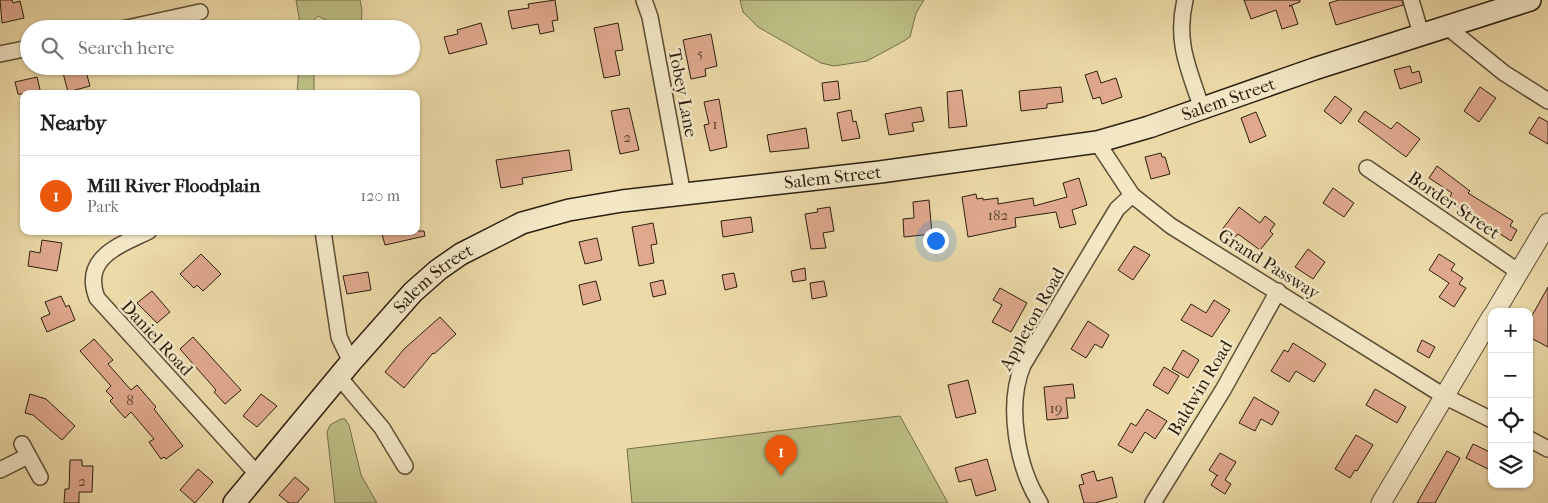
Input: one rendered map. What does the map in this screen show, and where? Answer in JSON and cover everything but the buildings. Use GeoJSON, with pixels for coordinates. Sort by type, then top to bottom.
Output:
{"type":"FeatureCollection","features":[{"type":"Feature","properties":{"kind":"main road","name":"Salem Street"},"geometry":{"type":"LineString","coordinates":[[234,503],[345,369],[425,281],[461,254],[489,238],[522,223],[562,211],[622,201],[880,172],[1097,142],[1202,109],[1421,34],[1530,0]]}},
{"type":"Feature","properties":{"kind":"street","name":"Tobey Lane"},"geometry":{"type":"LineString","coordinates":[[644,0],[650,18],[683,195]]}},
{"type":"Feature","properties":{"kind":"street"},"geometry":{"type":"LineString","coordinates":[[1185,0],[1180,19],[1180,38],[1202,109]]}},
{"type":"Feature","properties":{"kind":"street"},"geometry":{"type":"LineString","coordinates":[[1411,0],[1421,34]]}},
{"type":"Feature","properties":{"kind":"street"},"geometry":{"type":"LineString","coordinates":[[163,20],[200,12]]}},
{"type":"Feature","properties":{"kind":"street"},"geometry":{"type":"LineString","coordinates":[[1446,26],[1504,73],[1548,101]]}},
{"type":"Feature","properties":{"kind":"street"},"geometry":{"type":"LineString","coordinates":[[0,54],[20,50]]}},
{"type":"Feature","properties":{"kind":"street","name":"Grand Passway"},"geometry":{"type":"LineString","coordinates":[[1097,142],[1132,195],[1171,226],[1444,396],[1488,418]]}},
{"type":"Feature","properties":{"kind":"street","name":"Border Street"},"geometry":{"type":"LineString","coordinates":[[1367,168],[1519,272]]}},
{"type":"Feature","properties":{"kind":"street","name":"Appleton Road"},"geometry":{"type":"LineString","coordinates":[[1040,503],[1030,484],[1022,459],[1014,409],[1017,379],[1023,365],[1117,209],[1132,195]]}},
{"type":"Feature","properties":{"kind":"street"},"geometry":{"type":"LineString","coordinates":[[1496,308],[1548,223]]}},
{"type":"Feature","properties":{"kind":"street","name":"Daniel Road"},"geometry":{"type":"LineString","coordinates":[[141,235],[114,248],[101,260],[93,281],[97,298],[103,307],[258,475]]}},
{"type":"Feature","properties":{"kind":"street"},"geometry":{"type":"LineString","coordinates":[[324,235],[345,369],[405,466]]}},
{"type":"Feature","properties":{"kind":"street","name":"Baldwin Road"},"geometry":{"type":"LineString","coordinates":[[1153,503],[1223,390],[1278,291]]}},
{"type":"Feature","properties":{"kind":"street"},"geometry":{"type":"LineString","coordinates":[[1380,503],[1488,323]]}},
{"type":"Feature","properties":{"kind":"street"},"geometry":{"type":"LineString","coordinates":[[1533,441],[1548,449]]}},
{"type":"Feature","properties":{"kind":"street"},"geometry":{"type":"LineString","coordinates":[[0,470],[25,450],[40,477]]}},
{"type":"Feature","properties":{"kind":"green space"},"geometry":{"type":"Polygon","coordinates":[[[296,0],[360,0],[361,20],[326,20],[318,16],[314,20],[299,20],[296,0]]]}},
{"type":"Feature","properties":{"kind":"green space"},"geometry":{"type":"Polygon","coordinates":[[[740,0],[924,0],[916,13],[910,37],[867,61],[834,66],[821,63],[758,27],[743,12],[740,0]]]}},
{"type":"Feature","properties":{"kind":"green space"},"geometry":{"type":"Polygon","coordinates":[[[298,75],[314,75],[314,90],[297,90],[298,75]]]}},
{"type":"Feature","properties":{"kind":"green space"},"geometry":{"type":"Polygon","coordinates":[[[900,416],[948,503],[632,503],[627,449],[900,416]]]}},
{"type":"Feature","properties":{"kind":"green space"},"geometry":{"type":"Polygon","coordinates":[[[345,419],[349,425],[361,475],[377,503],[335,503],[327,432],[330,425],[345,419]]]}},
{"type":"Feature","properties":{"kind":"place","name":"Mill River Floodplain"},"geometry":{"type":"Point","coordinates":[781,476]}}]}
